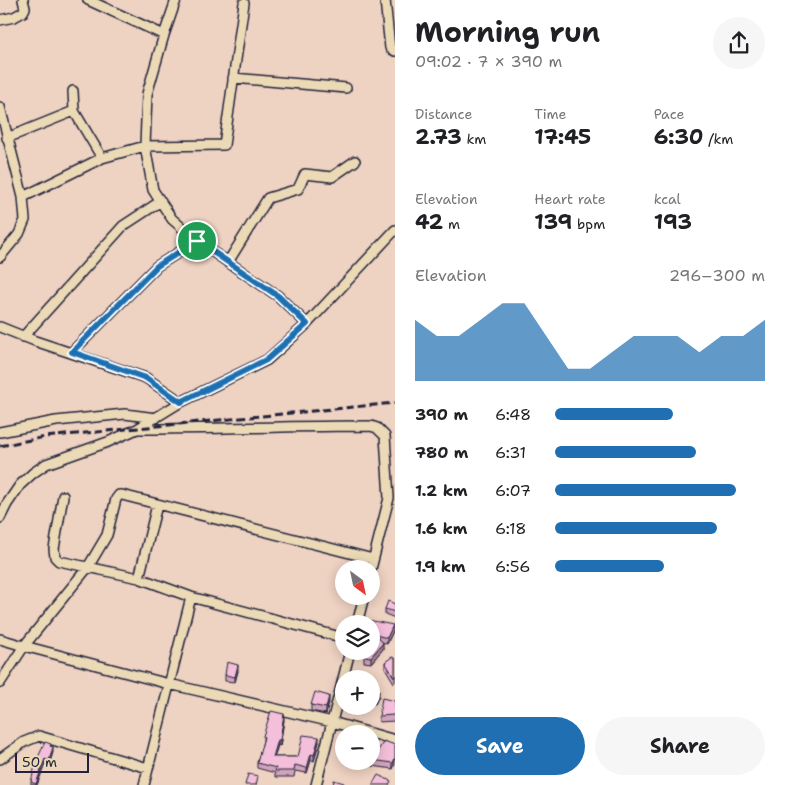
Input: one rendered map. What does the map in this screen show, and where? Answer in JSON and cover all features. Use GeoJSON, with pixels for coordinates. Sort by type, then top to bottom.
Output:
{"type":"FeatureCollection","features":[{"type":"Feature","properties":{"kind":"street"},"geometry":{"type":"LineString","coordinates":[[0,20],[23,12],[25,8],[23,0]]}},
{"type":"Feature","properties":{"kind":"street"},"geometry":{"type":"LineString","coordinates":[[88,0],[164,35]]}},
{"type":"Feature","properties":{"kind":"street"},"geometry":{"type":"LineString","coordinates":[[176,0],[147,94],[146,146],[153,190],[172,219],[197,241],[278,296],[307,324]]}},
{"type":"Feature","properties":{"kind":"street"},"geometry":{"type":"LineString","coordinates":[[385,0],[390,48],[395,51]]}},
{"type":"Feature","properties":{"kind":"street"},"geometry":{"type":"LineString","coordinates":[[23,197],[102,158],[146,146],[224,145],[244,3]]}},
{"type":"Feature","properties":{"kind":"street"},"geometry":{"type":"LineString","coordinates":[[233,78],[346,88]]}},
{"type":"Feature","properties":{"kind":"street"},"geometry":{"type":"LineString","coordinates":[[73,91],[74,111],[102,158]]}},
{"type":"Feature","properties":{"kind":"street"},"geometry":{"type":"LineString","coordinates":[[0,107],[23,197],[25,220],[19,234],[0,257]]}},
{"type":"Feature","properties":{"kind":"street"},"geometry":{"type":"LineString","coordinates":[[7,138],[74,111]]}},
{"type":"Feature","properties":{"kind":"street"},"geometry":{"type":"LineString","coordinates":[[228,262],[268,198],[298,190],[305,174],[332,177],[354,161]]}},
{"type":"Feature","properties":{"kind":"street"},"geometry":{"type":"LineString","coordinates":[[23,336],[123,226],[161,201]]}},
{"type":"Feature","properties":{"kind":"street"},"geometry":{"type":"LineString","coordinates":[[0,518],[20,485],[46,464],[108,442],[137,429],[181,402],[266,360],[307,324],[395,230]]}},
{"type":"Feature","properties":{"kind":"street"},"geometry":{"type":"LineString","coordinates":[[72,352],[157,266],[197,241]]}},
{"type":"Feature","properties":{"kind":"street"},"geometry":{"type":"LineString","coordinates":[[0,328],[146,378],[181,402]]}},
{"type":"Feature","properties":{"kind":"street"},"geometry":{"type":"LineString","coordinates":[[0,432],[56,421],[125,414],[156,418]]}},
{"type":"Feature","properties":{"kind":"street"},"geometry":{"type":"LineString","coordinates":[[137,429],[233,429],[315,426],[371,426],[376,428],[385,436],[388,498],[373,560]]}},
{"type":"Feature","properties":{"kind":"street"},"geometry":{"type":"LineString","coordinates":[[0,683],[24,646],[88,567],[107,535],[116,499],[119,495],[357,560]]}},
{"type":"Feature","properties":{"kind":"street"},"geometry":{"type":"LineString","coordinates":[[62,496],[54,549],[55,556],[59,561],[139,578],[191,597],[335,636]]}},
{"type":"Feature","properties":{"kind":"street"},"geometry":{"type":"LineString","coordinates":[[139,578],[157,505]]}},
{"type":"Feature","properties":{"kind":"street"},"geometry":{"type":"LineString","coordinates":[[144,785],[191,597]]}},
{"type":"Feature","properties":{"kind":"street"},"geometry":{"type":"LineString","coordinates":[[0,639],[169,684],[332,722],[395,740]]}},
{"type":"Feature","properties":{"kind":"street"},"geometry":{"type":"LineString","coordinates":[[316,785],[348,660]]}},
{"type":"Feature","properties":{"kind":"street"},"geometry":{"type":"LineString","coordinates":[[0,759],[24,742],[39,736],[148,768]]}},
{"type":"Feature","properties":{"kind":"building"},"geometry":{"type":"Polygon","coordinates":[[[388,601],[395,604],[395,612],[385,609],[388,601]]]}},
{"type":"Feature","properties":{"kind":"building"},"geometry":{"type":"Polygon","coordinates":[[[380,622],[393,625],[387,638],[380,636],[380,622]]]}},
{"type":"Feature","properties":{"kind":"building"},"geometry":{"type":"Polygon","coordinates":[[[392,657],[395,658],[395,677],[385,662],[392,657]]]}},
{"type":"Feature","properties":{"kind":"building"},"geometry":{"type":"Polygon","coordinates":[[[227,662],[238,665],[235,677],[225,675],[227,662]]]}},
{"type":"Feature","properties":{"kind":"building"},"geometry":{"type":"Polygon","coordinates":[[[315,692],[329,696],[326,708],[311,705],[315,692]]]}},
{"type":"Feature","properties":{"kind":"building"},"geometry":{"type":"Polygon","coordinates":[[[382,698],[395,701],[394,715],[379,716],[382,698]]]}},
{"type":"Feature","properties":{"kind":"building"},"geometry":{"type":"Polygon","coordinates":[[[271,711],[284,714],[280,740],[278,740],[273,757],[298,757],[303,735],[319,737],[314,755],[311,754],[307,768],[295,765],[294,771],[275,771],[276,768],[257,763],[271,711]]]}},
{"type":"Feature","properties":{"kind":"building"},"geometry":{"type":"Polygon","coordinates":[[[384,741],[395,745],[393,763],[380,761],[380,747],[384,741]]]}},
{"type":"Feature","properties":{"kind":"building"},"geometry":{"type":"Polygon","coordinates":[[[45,742],[53,747],[49,761],[45,759],[36,784],[31,782],[36,762],[45,742]]]}},
{"type":"Feature","properties":{"kind":"building"},"geometry":{"type":"Polygon","coordinates":[[[248,774],[258,776],[256,785],[245,785],[248,774]]]}},
{"type":"Feature","properties":{"kind":"building"},"geometry":{"type":"Polygon","coordinates":[[[378,775],[391,781],[389,785],[372,785],[378,775]]]}},
{"type":"Feature","properties":{"kind":"building"},"geometry":{"type":"Polygon","coordinates":[[[334,780],[344,783],[344,785],[333,785],[334,780]]]}},
{"type":"Feature","properties":{"kind":"railway"},"geometry":{"type":"LineString","coordinates":[[0,446],[45,437],[395,403]]}},
{"type":"Feature","properties":{"kind":"route"},"geometry":{"type":"LineString","coordinates":[[197,241],[278,296],[307,324],[266,360],[181,402],[146,378],[72,352],[157,266],[197,241]]}}]}
